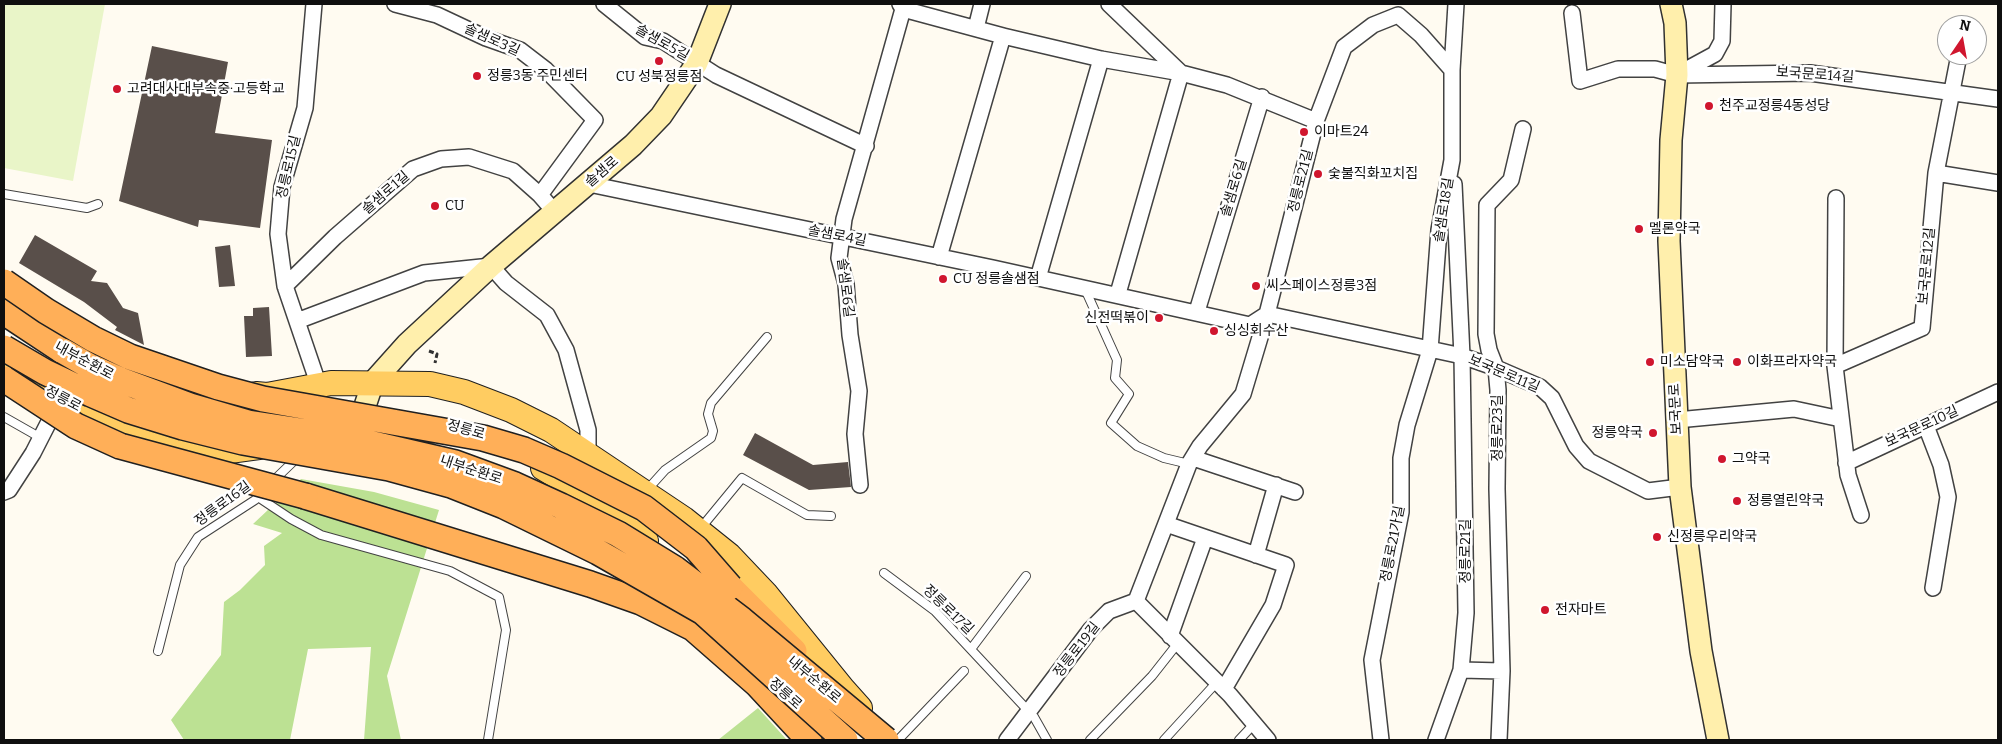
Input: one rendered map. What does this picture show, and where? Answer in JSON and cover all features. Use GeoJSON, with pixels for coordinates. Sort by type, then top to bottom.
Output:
{"type":"FeatureCollection","features":[{"type":"Feature","properties":{"kind":"highway"},"geometry":{"type":"LineString","coordinates":[[4,282],[46,311],[93,339],[130,357],[218,387],[263,399],[483,438],[561,466],[644,508],[696,548],[730,587],[818,676],[874,740]]}},
{"type":"Feature","properties":{"kind":"highway","name":"내부순환로"},"geometry":{"type":"LineString","coordinates":[[4,312],[91,367],[173,400],[248,423],[347,438],[455,463],[515,485],[561,506],[618,534],[675,569],[742,620],[886,740]]}},
{"type":"Feature","properties":{"kind":"highway","name":"내부순환로"},"geometry":{"type":"LineString","coordinates":[[4,348],[44,372],[128,410],[183,427],[243,442],[389,468],[451,485],[504,506],[598,552],[703,612],[845,740]]}},
{"type":"Feature","properties":{"kind":"highway"},"geometry":{"type":"LineString","coordinates":[[4,379],[76,426],[120,446],[305,496],[590,584],[641,602],[693,628],[757,684],[809,740]]}},
{"type":"Feature","properties":{"kind":"main road","name":"솔샘로"},"geometry":{"type":"LineString","coordinates":[[361,418],[374,382],[407,344],[491,266],[554,211],[589,184],[647,131],[672,102],[697,63],[720,4]]}},
{"type":"Feature","properties":{"kind":"main road","name":"보국문로"},"geometry":{"type":"LineString","coordinates":[[1671,4],[1676,23],[1677,74],[1671,140],[1669,241],[1680,488],[1700,651],[1718,740]]}},
{"type":"Feature","properties":{"kind":"main road"},"geometry":{"type":"LineString","coordinates":[[4,288],[72,336],[121,364],[204,390],[267,395],[319,386],[374,382],[430,384],[464,392],[511,410],[551,430],[645,492],[704,524],[729,555],[766,594],[843,689],[898,740]]}},
{"type":"Feature","properties":{"kind":"main road","name":"정릉로"},"geometry":{"type":"LineString","coordinates":[[4,364],[108,422],[158,440],[200,450],[222,452],[250,449],[323,434],[361,418],[421,418],[486,435],[563,480],[670,560],[734,635],[760,671],[836,740]]}},
{"type":"Feature","properties":{"kind":"street","name":"정릉로15길"},"geometry":{"type":"LineString","coordinates":[[314,4],[305,108],[282,188],[278,234],[285,286],[319,386]]}},
{"type":"Feature","properties":{"kind":"street","name":"솔샘로3길"},"geometry":{"type":"LineString","coordinates":[[395,4],[437,15],[486,38],[520,50],[546,70],[595,120],[540,195]]}},
{"type":"Feature","properties":{"kind":"street","name":"솔샘로5길"},"geometry":{"type":"LineString","coordinates":[[604,4],[645,37],[663,41],[697,63]]}},
{"type":"Feature","properties":{"kind":"street"},"geometry":{"type":"LineString","coordinates":[[976,28],[982,4]]}},
{"type":"Feature","properties":{"kind":"street"},"geometry":{"type":"LineString","coordinates":[[1109,4],[1182,73],[1119,290]]}},
{"type":"Feature","properties":{"kind":"street","name":"솔샘로18길"},"geometry":{"type":"LineString","coordinates":[[1430,350],[1439,230],[1452,160],[1452,70],[1456,4]]}},
{"type":"Feature","properties":{"kind":"street"},"geometry":{"type":"LineString","coordinates":[[1572,13],[1580,81],[1618,69],[1655,69],[1677,74],[1715,54],[1722,41],[1723,4]]}},
{"type":"Feature","properties":{"kind":"street","name":"솔샘로6길"},"geometry":{"type":"LineString","coordinates":[[860,485],[855,434],[859,391],[850,335],[846,284],[839,258],[844,219],[866,146],[901,6],[1003,36],[1101,59],[1182,73],[1227,85],[1262,97],[1316,121]]}},
{"type":"Feature","properties":{"kind":"street"},"geometry":{"type":"LineString","coordinates":[[1316,121],[1344,47],[1373,25],[1398,15],[1421,35],[1452,70]]}},
{"type":"Feature","properties":{"kind":"street"},"geometry":{"type":"LineString","coordinates":[[938,256],[1003,36]]}},
{"type":"Feature","properties":{"kind":"street"},"geometry":{"type":"LineString","coordinates":[[1038,278],[1101,59]]}},
{"type":"Feature","properties":{"kind":"street"},"geometry":{"type":"LineString","coordinates":[[697,63],[716,75],[866,146]]}},
{"type":"Feature","properties":{"kind":"street"},"geometry":{"type":"LineString","coordinates":[[1957,65],[1936,174],[1998,183]]}},
{"type":"Feature","properties":{"kind":"street","name":"보국문로14길"},"geometry":{"type":"LineString","coordinates":[[1677,74],[1810,73],[1998,99]]}},
{"type":"Feature","properties":{"kind":"street","name":"솔샘로6길"},"geometry":{"type":"LineString","coordinates":[[1198,308],[1262,97]]}},
{"type":"Feature","properties":{"kind":"street","name":"정릉로21길"},"geometry":{"type":"LineString","coordinates":[[1136,601],[1191,461],[1243,394],[1268,314],[1316,121]]}},
{"type":"Feature","properties":{"kind":"street","name":"정릉로23길"},"geometry":{"type":"LineString","coordinates":[[1499,740],[1502,671],[1496,368],[1489,350],[1486,334],[1488,205],[1511,180],[1523,128]]}},
{"type":"Feature","properties":{"kind":"street","name":"솔샘로1길"},"geometry":{"type":"LineString","coordinates":[[285,286],[335,237],[413,169],[440,159],[469,157],[491,162],[513,171],[540,195],[554,211]]}},
{"type":"Feature","properties":{"kind":"street","name":"보국문로11길"},"geometry":{"type":"LineString","coordinates":[[1452,160],[1462,356]]}},
{"type":"Feature","properties":{"kind":"street","name":"보국문로12길"},"geometry":{"type":"LineString","coordinates":[[1835,366],[1922,328],[1936,174]]}},
{"type":"Feature","properties":{"kind":"street","name":"솔샘로4길"},"geometry":{"type":"LineString","coordinates":[[589,184],[938,256],[1250,325],[1268,314]]}},
{"type":"Feature","properties":{"kind":"street"},"geometry":{"type":"LineString","coordinates":[[1836,198],[1835,366],[1846,462],[1860,515]]}},
{"type":"Feature","properties":{"kind":"street"},"geometry":{"type":"LineString","coordinates":[[297,321],[424,272],[491,266],[506,283],[547,315],[566,350],[588,430],[588,455]]}},
{"type":"Feature","properties":{"kind":"street","name":"보국문로11길"},"geometry":{"type":"LineString","coordinates":[[1268,314],[1462,356],[1496,368],[1540,387],[1552,398],[1576,446],[1589,461],[1648,491],[1680,488]]}},
{"type":"Feature","properties":{"kind":"street","name":"정릉로21가길"},"geometry":{"type":"LineString","coordinates":[[1381,740],[1372,660],[1402,512],[1401,458],[1407,426],[1430,350]]}},
{"type":"Feature","properties":{"kind":"street","name":"정릉로21길"},"geometry":{"type":"LineString","coordinates":[[1436,740],[1461,670],[1466,613],[1462,356]]}},
{"type":"Feature","properties":{"kind":"street","name":"보국문로10길"},"geometry":{"type":"LineString","coordinates":[[1846,462],[1998,392]]}},
{"type":"Feature","properties":{"kind":"street"},"geometry":{"type":"LineString","coordinates":[[4,492],[9,490],[41,438],[62,398]]}},
{"type":"Feature","properties":{"kind":"street"},"geometry":{"type":"LineString","coordinates":[[1676,420],[1794,409],[1841,419]]}},
{"type":"Feature","properties":{"kind":"street"},"geometry":{"type":"LineString","coordinates":[[1926,426],[1941,465],[1948,497],[1933,588]]}},
{"type":"Feature","properties":{"kind":"street"},"geometry":{"type":"LineString","coordinates":[[1191,461],[1295,492]]}},
{"type":"Feature","properties":{"kind":"street"},"geometry":{"type":"LineString","coordinates":[[1256,555],[1276,485]]}},
{"type":"Feature","properties":{"kind":"street"},"geometry":{"type":"LineString","coordinates":[[1166,524],[1286,565],[1273,605],[1221,685]]}},
{"type":"Feature","properties":{"kind":"street"},"geometry":{"type":"LineString","coordinates":[[1174,639],[1205,538]]}},
{"type":"Feature","properties":{"kind":"street"},"geometry":{"type":"LineString","coordinates":[[1136,601],[1221,685],[1268,740]]}},
{"type":"Feature","properties":{"kind":"street","name":"정릉로19길"},"geometry":{"type":"LineString","coordinates":[[1007,740],[1029,714],[1091,629],[1109,611],[1136,601]]}},
{"type":"Feature","properties":{"kind":"street"},"geometry":{"type":"LineString","coordinates":[[1461,670],[1502,671]]}},
{"type":"Feature","properties":{"kind":"lane"},"geometry":{"type":"LineString","coordinates":[[4,194],[87,208],[98,204]]}},
{"type":"Feature","properties":{"kind":"lane"},"geometry":{"type":"LineString","coordinates":[[1085,289],[1117,360],[1115,378],[1129,394],[1110,423],[1137,446],[1164,458],[1191,461]]}},
{"type":"Feature","properties":{"kind":"lane"},"geometry":{"type":"LineString","coordinates":[[645,492],[669,467],[711,438],[713,432],[708,414],[711,403],[767,337]]}},
{"type":"Feature","properties":{"kind":"lane"},"geometry":{"type":"LineString","coordinates":[[4,417],[41,438]]}},
{"type":"Feature","properties":{"kind":"lane","name":"정릉로16길"},"geometry":{"type":"LineString","coordinates":[[158,651],[180,565],[198,537],[258,496],[309,447]]}},
{"type":"Feature","properties":{"kind":"lane"},"geometry":{"type":"LineString","coordinates":[[704,524],[742,478],[807,515],[831,516]]}},
{"type":"Feature","properties":{"kind":"lane"},"geometry":{"type":"LineString","coordinates":[[258,496],[291,520],[321,535],[450,571],[499,597],[506,630],[488,740]]}},
{"type":"Feature","properties":{"kind":"lane","name":"정릉로17길"},"geometry":{"type":"LineString","coordinates":[[884,573],[935,611],[1029,714]]}},
{"type":"Feature","properties":{"kind":"lane","name":"정릉로17길"},"geometry":{"type":"LineString","coordinates":[[971,649],[1026,576]]}},
{"type":"Feature","properties":{"kind":"lane"},"geometry":{"type":"LineString","coordinates":[[1090,740],[1152,676],[1174,639]]}},
{"type":"Feature","properties":{"kind":"lane"},"geometry":{"type":"LineString","coordinates":[[898,740],[964,671]]}},
{"type":"Feature","properties":{"kind":"lane"},"geometry":{"type":"LineString","coordinates":[[1164,740],[1221,685]]}},
{"type":"Feature","properties":{"kind":"lane"},"geometry":{"type":"LineString","coordinates":[[1029,714],[1046,740]]}},
{"type":"Feature","properties":{"kind":"lane"},"geometry":{"type":"LineString","coordinates":[[1239,740],[1254,724]]}},
{"type":"Feature","properties":{"kind":"path"},"geometry":{"type":"LineString","coordinates":[[429,351],[437,354],[435,363]]}},
{"type":"Feature","properties":{"kind":"green space"},"geometry":{"type":"Polygon","coordinates":[[[4,4],[105,4],[73,181],[4,168],[4,4]]]}},
{"type":"Feature","properties":{"kind":"green space"},"geometry":{"type":"Polygon","coordinates":[[[301,479],[374,492],[439,510],[387,676],[401,740],[364,740],[371,647],[308,649],[290,740],[184,740],[171,720],[221,655],[224,602],[240,590],[265,565],[264,546],[282,533],[253,524],[301,479]]]}},
{"type":"Feature","properties":{"kind":"green space"},"geometry":{"type":"Polygon","coordinates":[[[758,708],[787,740],[718,740],[758,708]]]}},
{"type":"Feature","properties":{"kind":"building"},"geometry":{"type":"Polygon","coordinates":[[[152,46],[228,62],[215,133],[272,140],[260,228],[199,220],[198,227],[119,201],[152,46]]]}},
{"type":"Feature","properties":{"kind":"building"},"geometry":{"type":"Polygon","coordinates":[[[35,235],[97,271],[91,281],[107,283],[123,308],[138,313],[144,345],[115,330],[117,327],[84,302],[19,263],[35,235]]]}},
{"type":"Feature","properties":{"kind":"building"},"geometry":{"type":"Polygon","coordinates":[[[230,245],[235,286],[219,287],[215,247],[230,245]]]}},
{"type":"Feature","properties":{"kind":"building"},"geometry":{"type":"Polygon","coordinates":[[[269,307],[272,356],[246,357],[244,316],[253,316],[253,308],[269,307]]]}},
{"type":"Feature","properties":{"kind":"building"},"geometry":{"type":"Polygon","coordinates":[[[755,433],[813,465],[848,462],[851,487],[809,490],[743,455],[755,433]]]}},
{"type":"Feature","properties":{"kind":"place","name":"CU 성북정릉점"},"geometry":{"type":"Point","coordinates":[659,61]}},
{"type":"Feature","properties":{"kind":"place","name":"정릉3동 주민센터"},"geometry":{"type":"Point","coordinates":[477,76]}},
{"type":"Feature","properties":{"kind":"place","name":"고려대사대부속중·고등학교"},"geometry":{"type":"Point","coordinates":[117,89]}},
{"type":"Feature","properties":{"kind":"place","name":"천주교정릉4동성당"},"geometry":{"type":"Point","coordinates":[1709,106]}},
{"type":"Feature","properties":{"kind":"place","name":"이마트24"},"geometry":{"type":"Point","coordinates":[1304,132]}},
{"type":"Feature","properties":{"kind":"place","name":"숯불직화꼬치집"},"geometry":{"type":"Point","coordinates":[1318,174]}},
{"type":"Feature","properties":{"kind":"place","name":"CU"},"geometry":{"type":"Point","coordinates":[435,206]}},
{"type":"Feature","properties":{"kind":"place","name":"멜론약국"},"geometry":{"type":"Point","coordinates":[1639,229]}},
{"type":"Feature","properties":{"kind":"place","name":"CU 정릉솔샘점"},"geometry":{"type":"Point","coordinates":[943,279]}},
{"type":"Feature","properties":{"kind":"place","name":"씨스페이스정릉3점"},"geometry":{"type":"Point","coordinates":[1256,286]}},
{"type":"Feature","properties":{"kind":"place","name":"신전떡볶이"},"geometry":{"type":"Point","coordinates":[1159,318]}},
{"type":"Feature","properties":{"kind":"place","name":"싱싱회수산"},"geometry":{"type":"Point","coordinates":[1214,331]}},
{"type":"Feature","properties":{"kind":"place","name":"미소담약국"},"geometry":{"type":"Point","coordinates":[1650,362]}},
{"type":"Feature","properties":{"kind":"place","name":"이화프라자약국"},"geometry":{"type":"Point","coordinates":[1737,362]}},
{"type":"Feature","properties":{"kind":"place","name":"정릉약국"},"geometry":{"type":"Point","coordinates":[1653,433]}},
{"type":"Feature","properties":{"kind":"place","name":"그약국"},"geometry":{"type":"Point","coordinates":[1722,459]}},
{"type":"Feature","properties":{"kind":"place","name":"정릉열린약국"},"geometry":{"type":"Point","coordinates":[1737,501]}},
{"type":"Feature","properties":{"kind":"place","name":"신정릉우리약국"},"geometry":{"type":"Point","coordinates":[1657,537]}},
{"type":"Feature","properties":{"kind":"place","name":"전자마트"},"geometry":{"type":"Point","coordinates":[1545,610]}}]}
